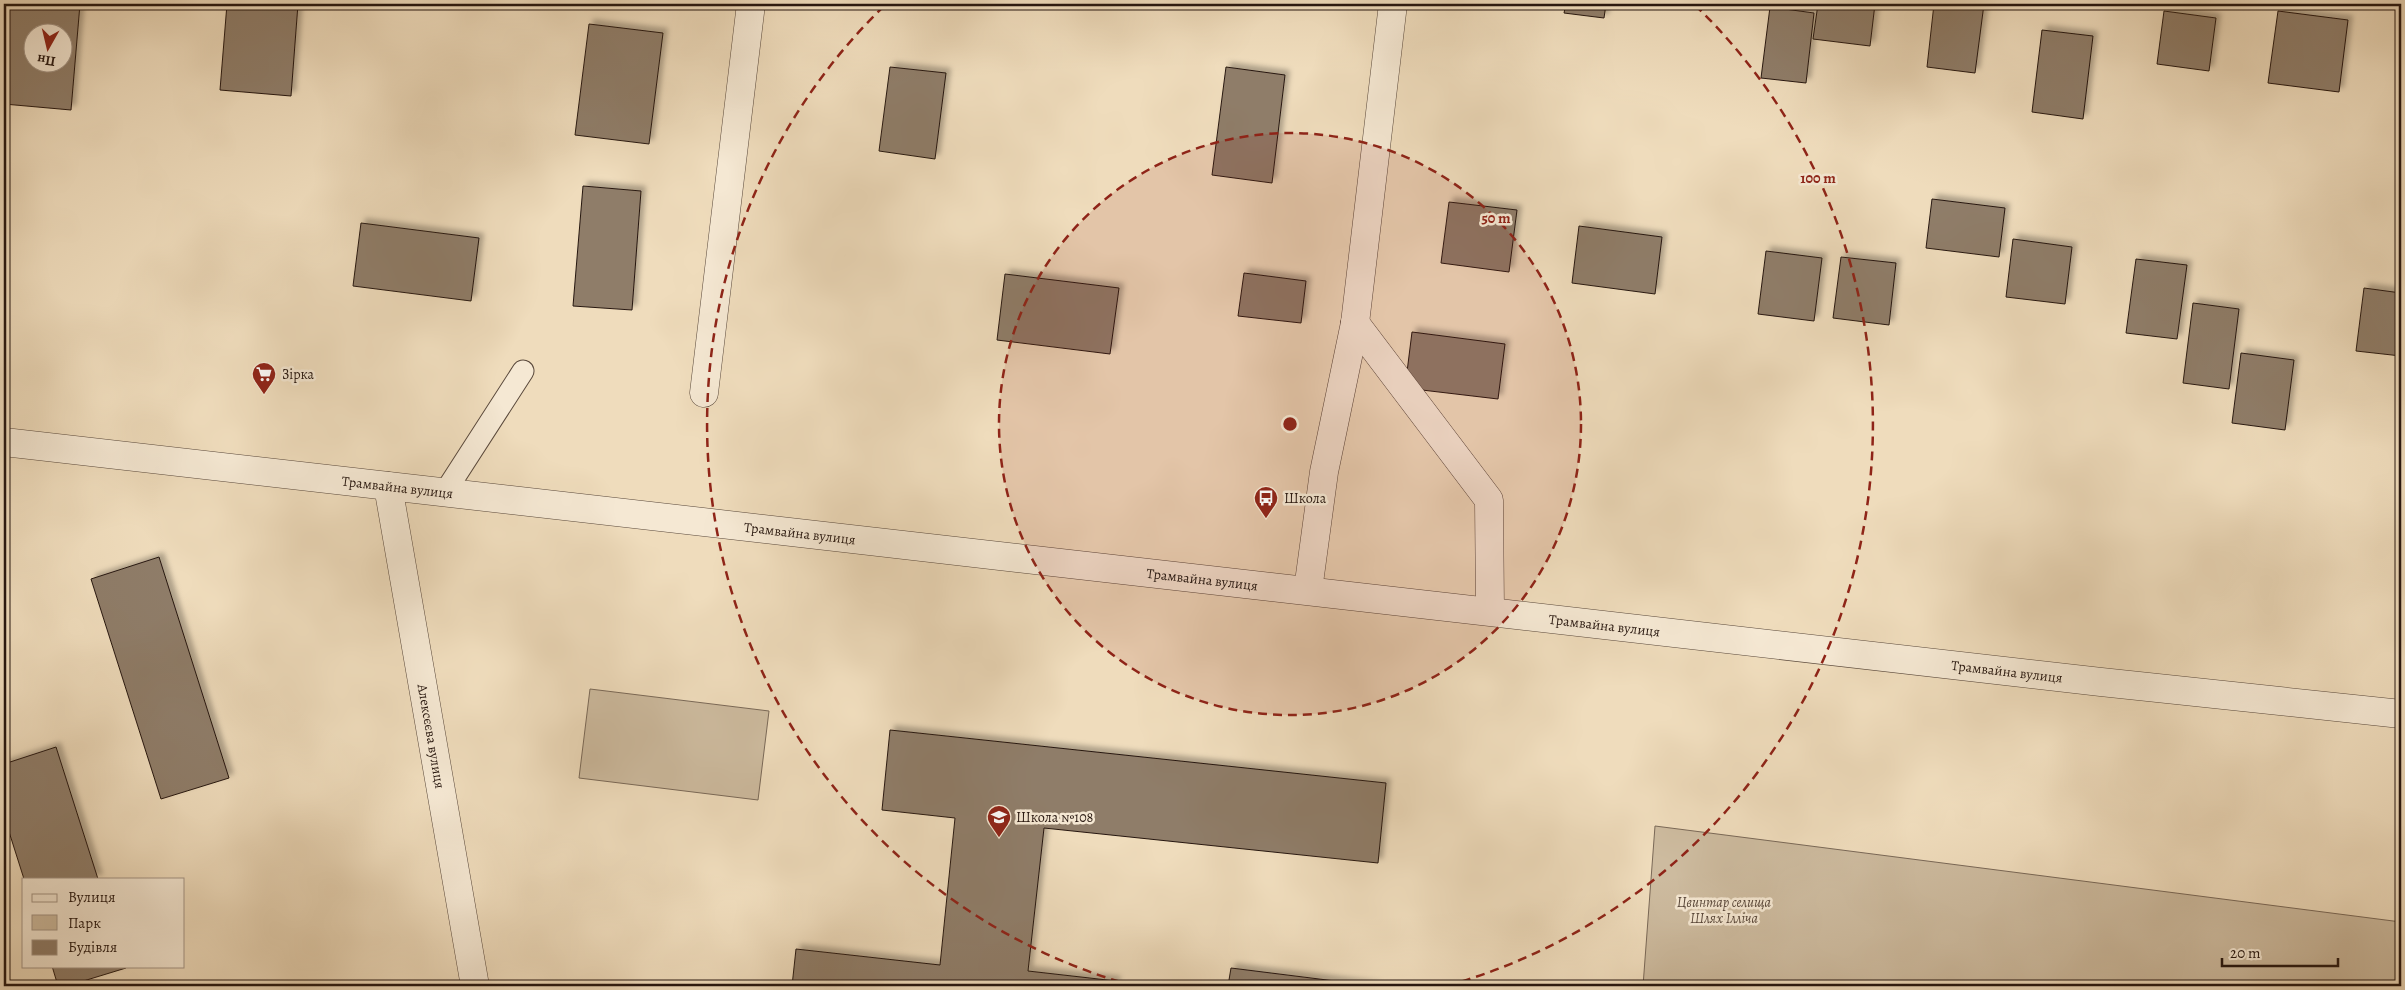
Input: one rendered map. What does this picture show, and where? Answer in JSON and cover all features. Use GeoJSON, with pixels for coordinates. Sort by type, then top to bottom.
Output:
{"type":"FeatureCollection","features":[{"type":"Feature","properties":{"kind":"street"},"geometry":{"type":"LineString","coordinates":[[704,393],[750,4]]}},
{"type":"Feature","properties":{"kind":"street"},"geometry":{"type":"LineString","coordinates":[[1308,590],[1324,472],[1355,323],[1393,4]]}},
{"type":"Feature","properties":{"kind":"street"},"geometry":{"type":"LineString","coordinates":[[1355,323],[1489,500],[1490,610]]}},
{"type":"Feature","properties":{"kind":"street","name":"Трамвайна вулиця"},"geometry":{"type":"LineString","coordinates":[[4,442],[1490,610],[2101,682],[2401,714]]}},
{"type":"Feature","properties":{"kind":"street","name":"Алексєєва вулиця"},"geometry":{"type":"LineString","coordinates":[[388,486],[475,986]]}},
{"type":"Feature","properties":{"kind":"lane"},"geometry":{"type":"LineString","coordinates":[[445,492],[523,371]]}},
{"type":"Feature","properties":{"kind":"green space"},"geometry":{"type":"Polygon","coordinates":[[[590,689],[769,711],[758,800],[579,778],[590,689]]]}},
{"type":"Feature","properties":{"kind":"green space","name":"Цвинтар селища Шлях Ілліча"},"geometry":{"type":"Polygon","coordinates":[[[1655,826],[2401,922],[2401,986],[1643,986],[1655,826]]]}},
{"type":"Feature","properties":{"kind":"building"},"geometry":{"type":"Polygon","coordinates":[[[7,4],[80,4],[71,110],[4,104],[4,46],[7,4]]]}},
{"type":"Feature","properties":{"kind":"building"},"geometry":{"type":"Polygon","coordinates":[[[227,4],[298,4],[291,96],[220,90],[227,4]]]}},
{"type":"Feature","properties":{"kind":"building"},"geometry":{"type":"Polygon","coordinates":[[[1501,4],[1529,4],[1528,7],[1501,4]]]}},
{"type":"Feature","properties":{"kind":"building"},"geometry":{"type":"Polygon","coordinates":[[[1566,4],[1606,4],[1604,18],[1564,13],[1566,4]]]}},
{"type":"Feature","properties":{"kind":"building"},"geometry":{"type":"Polygon","coordinates":[[[1818,4],[1875,4],[1870,46],[1813,39],[1818,4]]]}},
{"type":"Feature","properties":{"kind":"building"},"geometry":{"type":"Polygon","coordinates":[[[1934,4],[1984,4],[1975,73],[1927,67],[1934,4]]]}},
{"type":"Feature","properties":{"kind":"building"},"geometry":{"type":"Polygon","coordinates":[[[1770,7],[1814,13],[1806,83],[1761,78],[1770,7]]]}},
{"type":"Feature","properties":{"kind":"building"},"geometry":{"type":"Polygon","coordinates":[[[2164,11],[2216,18],[2209,71],[2157,64],[2164,11]]]}},
{"type":"Feature","properties":{"kind":"building"},"geometry":{"type":"Polygon","coordinates":[[[2278,11],[2348,20],[2339,92],[2268,83],[2278,11]]]}},
{"type":"Feature","properties":{"kind":"building"},"geometry":{"type":"Polygon","coordinates":[[[589,24],[663,33],[649,144],[575,135],[589,24]]]}},
{"type":"Feature","properties":{"kind":"building"},"geometry":{"type":"Polygon","coordinates":[[[2042,30],[2093,36],[2083,119],[2032,112],[2042,30]]]}},
{"type":"Feature","properties":{"kind":"building"},"geometry":{"type":"Polygon","coordinates":[[[890,67],[946,73],[935,159],[879,151],[890,67]]]}},
{"type":"Feature","properties":{"kind":"building"},"geometry":{"type":"Polygon","coordinates":[[[1226,67],[1285,75],[1272,183],[1212,175],[1226,67]]]}},
{"type":"Feature","properties":{"kind":"building"},"geometry":{"type":"Polygon","coordinates":[[[583,186],[641,191],[632,310],[573,306],[583,186]]]}},
{"type":"Feature","properties":{"kind":"building"},"geometry":{"type":"Polygon","coordinates":[[[1932,199],[2005,208],[1999,257],[1926,248],[1932,199]]]}},
{"type":"Feature","properties":{"kind":"building"},"geometry":{"type":"Polygon","coordinates":[[[1449,202],[1517,210],[1509,272],[1441,263],[1449,202]]]}},
{"type":"Feature","properties":{"kind":"building"},"geometry":{"type":"Polygon","coordinates":[[[361,223],[479,238],[471,301],[353,286],[361,223]]]}},
{"type":"Feature","properties":{"kind":"building"},"geometry":{"type":"Polygon","coordinates":[[[1579,226],[1662,237],[1655,294],[1572,283],[1579,226]]]}},
{"type":"Feature","properties":{"kind":"building"},"geometry":{"type":"Polygon","coordinates":[[[2013,239],[2072,247],[2065,304],[2006,297],[2013,239]]]}},
{"type":"Feature","properties":{"kind":"building"},"geometry":{"type":"Polygon","coordinates":[[[1766,251],[1822,258],[1814,321],[1758,314],[1766,251]]]}},
{"type":"Feature","properties":{"kind":"building"},"geometry":{"type":"Polygon","coordinates":[[[1841,257],[1896,263],[1889,325],[1833,318],[1841,257]]]}},
{"type":"Feature","properties":{"kind":"building"},"geometry":{"type":"Polygon","coordinates":[[[2136,259],[2187,265],[2177,339],[2126,333],[2136,259]]]}},
{"type":"Feature","properties":{"kind":"building"},"geometry":{"type":"Polygon","coordinates":[[[1244,273],[1306,281],[1301,323],[1238,316],[1244,273]]]}},
{"type":"Feature","properties":{"kind":"building"},"geometry":{"type":"Polygon","coordinates":[[[1005,274],[1119,288],[1110,354],[997,340],[1005,274]]]}},
{"type":"Feature","properties":{"kind":"building"},"geometry":{"type":"Polygon","coordinates":[[[2364,288],[2401,293],[2401,356],[2356,351],[2364,288]]]}},
{"type":"Feature","properties":{"kind":"building"},"geometry":{"type":"Polygon","coordinates":[[[2193,303],[2239,309],[2229,389],[2183,383],[2193,303]]]}},
{"type":"Feature","properties":{"kind":"building"},"geometry":{"type":"Polygon","coordinates":[[[1412,332],[1505,344],[1498,399],[1405,388],[1412,332]]]}},
{"type":"Feature","properties":{"kind":"building"},"geometry":{"type":"Polygon","coordinates":[[[2241,353],[2294,360],[2285,430],[2232,423],[2241,353]]]}},
{"type":"Feature","properties":{"kind":"building"},"geometry":{"type":"Polygon","coordinates":[[[159,557],[229,778],[161,799],[91,579],[159,557]]]}},
{"type":"Feature","properties":{"kind":"building"},"geometry":{"type":"Polygon","coordinates":[[[890,730],[1386,783],[1378,863],[1044,828],[1028,971],[1116,981],[1115,986],[792,986],[796,949],[940,965],[955,818],[882,810],[890,730]]]}},
{"type":"Feature","properties":{"kind":"building"},"geometry":{"type":"Polygon","coordinates":[[[56,747],[98,878],[24,878],[4,816],[4,764],[56,747]]]}},
{"type":"Feature","properties":{"kind":"building"},"geometry":{"type":"Polygon","coordinates":[[[53,968],[126,968],[67,986],[58,986],[53,968]]]}},
{"type":"Feature","properties":{"kind":"building"},"geometry":{"type":"Polygon","coordinates":[[[1231,968],[1375,986],[1228,986],[1231,968]]]}},
{"type":"Feature","properties":{"kind":"place","name":"Зірка"},"geometry":{"type":"Point","coordinates":[264,395]}},
{"type":"Feature","properties":{"kind":"place","name":"Школа"},"geometry":{"type":"Point","coordinates":[1266,519]}},
{"type":"Feature","properties":{"kind":"place","name":"Школа №108"},"geometry":{"type":"Point","coordinates":[999,838]}}]}
